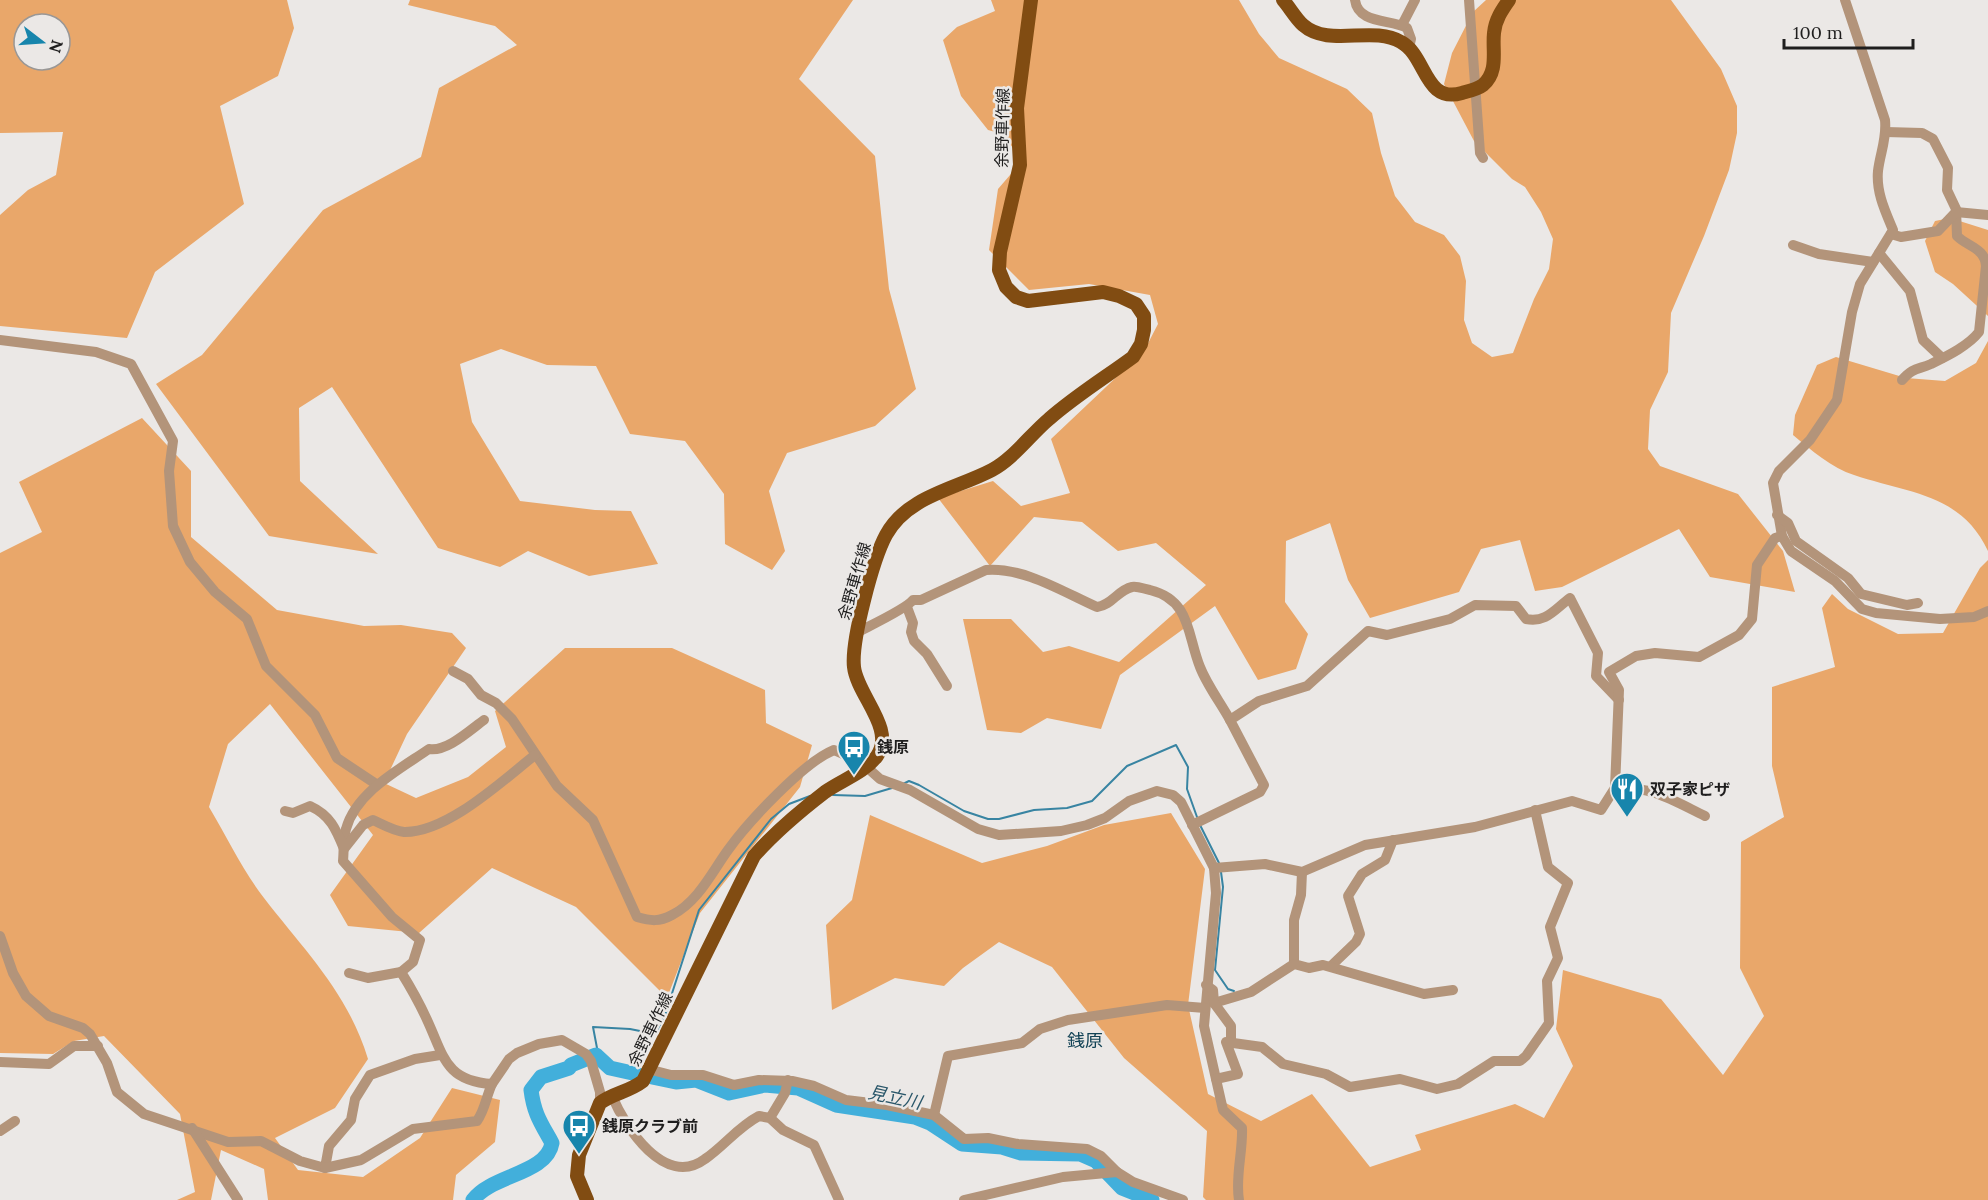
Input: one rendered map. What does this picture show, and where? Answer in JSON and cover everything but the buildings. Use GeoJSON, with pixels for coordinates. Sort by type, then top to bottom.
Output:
{"type":"FeatureCollection","features":[{"type":"Feature","properties":{"kind":"main road","name":"余野車作線"},"geometry":{"type":"LineString","coordinates":[[606,1100],[631,1091],[643,1081],[754,856],[782,825],[828,790],[866,766],[877,755],[883,741],[882,731],[862,693],[854,668],[856,633],[885,536],[895,521],[925,499],[992,470],[1011,456],[1050,418],[1133,357],[1141,344],[1144,316],[1136,304],[1103,292],[1028,302],[1016,297],[1006,287],[999,270],[1000,252],[1020,165],[1017,108],[1031,0]]}},
{"type":"Feature","properties":{"kind":"main road"},"geometry":{"type":"LineString","coordinates":[[1283,0],[1304,26],[1317,33],[1389,37],[1409,48],[1432,87],[1442,94],[1455,95],[1483,85],[1492,74],[1494,32],[1498,16],[1509,0]]}},
{"type":"Feature","properties":{"kind":"main road"},"geometry":{"type":"LineString","coordinates":[[587,1200],[577,1176],[579,1155],[606,1100]]}},
{"type":"Feature","properties":{"kind":"street"},"geometry":{"type":"LineString","coordinates":[[1355,0],[1359,13],[1366,17],[1402,25],[1411,32],[1409,48]]}},
{"type":"Feature","properties":{"kind":"street"},"geometry":{"type":"LineString","coordinates":[[1402,25],[1415,0]]}},
{"type":"Feature","properties":{"kind":"street"},"geometry":{"type":"LineString","coordinates":[[1469,0],[1474,89],[1480,153],[1483,158]]}},
{"type":"Feature","properties":{"kind":"street"},"geometry":{"type":"LineString","coordinates":[[1845,0],[1885,120],[1886,132],[1878,183],[1879,195],[1893,230],[1860,284],[1852,312],[1837,400],[1810,440],[1779,471],[1773,483],[1777,515],[1782,536],[1791,551],[1836,581],[1862,609],[1876,613],[1940,619],[1974,617],[1988,611]]}},
{"type":"Feature","properties":{"kind":"street"},"geometry":{"type":"LineString","coordinates":[[1886,132],[1922,133],[1933,139],[1946,161],[1947,190],[1956,212],[1956,236],[1986,258],[1979,332],[1973,340],[1941,358],[1928,365],[1912,369],[1902,380]]}},
{"type":"Feature","properties":{"kind":"street"},"geometry":{"type":"LineString","coordinates":[[1956,212],[1988,215]]}},
{"type":"Feature","properties":{"kind":"street"},"geometry":{"type":"LineString","coordinates":[[1891,234],[1901,237],[1938,231],[1956,212]]}},
{"type":"Feature","properties":{"kind":"street"},"geometry":{"type":"LineString","coordinates":[[1792,244],[1819,254],[1876,258],[1910,291],[1923,340],[1941,358]]}},
{"type":"Feature","properties":{"kind":"street"},"geometry":{"type":"LineString","coordinates":[[0,340],[96,352],[131,364],[173,441],[169,471],[173,526],[190,562],[215,592],[248,620],[266,666],[315,715],[337,758],[376,784]]}},
{"type":"Feature","properties":{"kind":"street"},"geometry":{"type":"LineString","coordinates":[[1777,515],[1788,523],[1796,541],[1848,578],[1861,594],[1907,605],[1918,603]]}},
{"type":"Feature","properties":{"kind":"street"},"geometry":{"type":"LineString","coordinates":[[1214,868],[1265,864],[1302,872],[1365,845],[1475,827],[1572,801],[1601,810],[1614,788],[1619,690],[1610,672],[1636,656],[1655,652],[1699,657],[1739,635],[1752,619],[1757,565],[1775,538],[1782,536]]}},
{"type":"Feature","properties":{"kind":"street"},"geometry":{"type":"LineString","coordinates":[[856,633],[896,610],[907,607],[913,600],[921,600],[986,570],[997,569],[1045,583],[1097,607],[1107,606],[1127,589],[1135,587],[1163,594],[1174,601],[1184,615],[1200,667],[1264,785],[1260,792],[1192,825]]}},
{"type":"Feature","properties":{"kind":"street"},"geometry":{"type":"LineString","coordinates":[[1230,720],[1259,701],[1307,686],[1368,631],[1386,635],[1450,619],[1475,605],[1496,603],[1516,606],[1526,620],[1536,621],[1545,619],[1570,598],[1598,653],[1596,676],[1619,700]]}},
{"type":"Feature","properties":{"kind":"street"},"geometry":{"type":"LineString","coordinates":[[907,607],[913,623],[911,632],[914,641],[947,687]]}},
{"type":"Feature","properties":{"kind":"street"},"geometry":{"type":"LineString","coordinates":[[453,671],[468,679],[481,695],[496,703],[512,719],[556,786],[593,820],[637,917],[654,922],[674,915],[693,897],[718,867],[727,850],[778,792],[824,754],[834,750],[866,766],[880,779],[910,790],[978,829],[999,835],[1061,831],[1105,818],[1129,801],[1157,791],[1173,795],[1181,802],[1214,868],[1216,893],[1206,985],[1213,990],[1207,1038],[1223,1110],[1242,1128],[1237,1189],[1239,1200]]}},
{"type":"Feature","properties":{"kind":"street"},"geometry":{"type":"LineString","coordinates":[[349,973],[368,978],[401,972],[413,962],[420,940],[392,917],[343,861],[346,830],[351,818],[376,784],[429,749],[436,750],[484,720]]}},
{"type":"Feature","properties":{"kind":"street"},"geometry":{"type":"LineString","coordinates":[[344,849],[363,825],[373,820],[401,832],[414,831],[460,814],[535,755]]}},
{"type":"Feature","properties":{"kind":"street"},"geometry":{"type":"LineString","coordinates":[[1614,788],[1636,787],[1652,790],[1705,816]]}},
{"type":"Feature","properties":{"kind":"street"},"geometry":{"type":"LineString","coordinates":[[285,811],[293,813],[310,806],[320,811],[330,819],[344,849]]}},
{"type":"Feature","properties":{"kind":"street"},"geometry":{"type":"LineString","coordinates":[[1207,1038],[1262,1047],[1283,1064],[1326,1074],[1350,1087],[1400,1079],[1437,1089],[1458,1084],[1494,1061],[1520,1061],[1549,1023],[1547,981],[1558,958],[1550,927],[1568,883],[1548,867],[1535,810]]}},
{"type":"Feature","properties":{"kind":"street"},"geometry":{"type":"LineString","coordinates":[[1331,966],[1356,942],[1360,934],[1348,896],[1362,874],[1385,860],[1393,840]]}},
{"type":"Feature","properties":{"kind":"street"},"geometry":{"type":"LineString","coordinates":[[1294,964],[1294,920],[1301,895],[1302,872]]}},
{"type":"Feature","properties":{"kind":"street"},"geometry":{"type":"LineString","coordinates":[[0,936],[13,973],[26,996],[49,1016],[83,1028],[98,1046],[117,1092],[144,1114],[192,1128],[228,1142],[261,1140],[300,1161],[325,1168],[361,1160],[413,1129],[477,1121],[484,1112],[485,1099],[492,1084],[509,1059],[539,1044],[562,1040],[588,1057],[600,1092],[649,1152],[678,1167],[693,1165],[706,1159],[730,1137],[759,1116],[770,1118],[783,1130],[817,1148],[838,1200]]}},
{"type":"Feature","properties":{"kind":"street"},"geometry":{"type":"LineString","coordinates":[[1294,964],[1309,969],[1331,966],[1424,994],[1452,990]]}},
{"type":"Feature","properties":{"kind":"street"},"geometry":{"type":"LineString","coordinates":[[934,1115],[948,1056],[1022,1043],[1040,1029],[1068,1020],[1167,1005],[1210,1005],[1251,992],[1294,964]]}},
{"type":"Feature","properties":{"kind":"street"},"geometry":{"type":"LineString","coordinates":[[401,972],[426,1018],[440,1055],[460,1076],[474,1083],[492,1084]]}},
{"type":"Feature","properties":{"kind":"street"},"geometry":{"type":"LineString","coordinates":[[1210,1005],[1228,1018],[1232,1033],[1229,1042],[1238,1074],[1216,1079]]}},
{"type":"Feature","properties":{"kind":"street"},"geometry":{"type":"LineString","coordinates":[[0,1062],[50,1064],[74,1046],[98,1046]]}},
{"type":"Feature","properties":{"kind":"street"},"geometry":{"type":"LineString","coordinates":[[325,1168],[329,1146],[351,1120],[355,1100],[370,1075],[415,1059],[440,1055]]}},
{"type":"Feature","properties":{"kind":"street"},"geometry":{"type":"LineString","coordinates":[[648,1069],[671,1075],[703,1075],[734,1085],[759,1080],[814,1086],[846,1100],[887,1105],[934,1115],[964,1139],[988,1138],[1018,1144],[1087,1149],[1101,1156],[1110,1173]]}},
{"type":"Feature","properties":{"kind":"street"},"geometry":{"type":"LineString","coordinates":[[770,1118],[787,1084]]}},
{"type":"Feature","properties":{"kind":"street"},"geometry":{"type":"LineString","coordinates":[[0,1131],[15,1121]]}},
{"type":"Feature","properties":{"kind":"street"},"geometry":{"type":"LineString","coordinates":[[192,1128],[238,1200]]}},
{"type":"Feature","properties":{"kind":"street"},"geometry":{"type":"LineString","coordinates":[[964,1200],[1063,1177],[1110,1173],[1183,1200]]}},
{"type":"Feature","properties":{"kind":"shaded area"},"geometry":{"type":"Polygon","coordinates":[[[0,0],[287,0],[294,28],[278,76],[220,106],[244,204],[155,272],[127,338],[0,326],[0,215],[28,190],[56,175],[63,132],[0,133],[0,0]]]}},
{"type":"Feature","properties":{"kind":"shaded area"},"geometry":{"type":"Polygon","coordinates":[[[410,0],[853,0],[799,79],[875,156],[889,289],[916,389],[875,426],[787,453],[769,491],[785,551],[772,570],[725,544],[724,494],[685,441],[630,434],[596,366],[547,365],[501,349],[460,364],[472,422],[520,501],[595,510],[631,511],[658,564],[589,576],[528,551],[500,567],[438,548],[332,387],[299,408],[300,481],[378,554],[269,536],[156,384],[202,355],[323,210],[421,157],[439,88],[517,45],[495,26],[408,5],[410,0]]]}},
{"type":"Feature","properties":{"kind":"shaded area"},"geometry":{"type":"Polygon","coordinates":[[[991,0],[1239,0],[1259,34],[1279,58],[1347,89],[1372,113],[1381,153],[1395,196],[1415,222],[1444,235],[1460,256],[1466,281],[1464,320],[1472,343],[1492,357],[1513,353],[1534,299],[1549,269],[1553,239],[1541,212],[1525,187],[1512,179],[1474,141],[1444,84],[1452,53],[1473,12],[1486,0],[1671,0],[1721,69],[1737,106],[1737,133],[1729,170],[1671,313],[1668,372],[1650,410],[1648,449],[1660,466],[1738,494],[1783,551],[1795,592],[1710,577],[1679,529],[1562,587],[1535,591],[1520,540],[1481,549],[1459,592],[1370,618],[1348,580],[1330,523],[1286,541],[1285,602],[1308,634],[1296,669],[1258,680],[1215,606],[1120,675],[1101,729],[1047,718],[1021,733],[987,730],[963,619],[1011,619],[1043,652],[1069,646],[1119,662],[1206,585],[1156,543],[1118,551],[1082,522],[1034,517],[990,566],[938,498],[993,481],[1021,506],[1070,493],[1051,439],[1144,351],[1158,324],[1150,295],[1089,284],[1029,290],[989,250],[998,189],[1022,161],[1003,134],[988,130],[961,96],[943,40],[957,27],[995,11],[991,0]]]}},
{"type":"Feature","properties":{"kind":"shaded area"},"geometry":{"type":"Polygon","coordinates":[[[1950,218],[1988,230],[1988,316],[1953,284],[1935,272],[1925,241],[1935,221],[1950,218]]]}},
{"type":"Feature","properties":{"kind":"shaded area"},"geometry":{"type":"Polygon","coordinates":[[[1988,341],[1988,551],[1977,532],[1963,517],[1948,506],[1913,492],[1846,472],[1822,458],[1793,435],[1795,415],[1817,365],[1836,357],[1906,378],[1945,381],[1976,363],[1988,341]]]}},
{"type":"Feature","properties":{"kind":"shaded area"},"geometry":{"type":"Polygon","coordinates":[[[142,418],[191,471],[191,537],[277,610],[364,626],[401,625],[452,633],[466,648],[407,734],[384,783],[416,798],[468,777],[506,747],[495,711],[565,648],[672,648],[765,690],[766,723],[812,745],[800,787],[700,913],[667,998],[576,907],[492,868],[419,933],[348,926],[330,895],[373,835],[270,704],[228,744],[209,807],[256,888],[310,955],[337,993],[349,1013],[368,1059],[335,1108],[275,1138],[298,1170],[363,1177],[420,1138],[452,1088],[500,1100],[495,1142],[456,1175],[453,1200],[268,1200],[264,1169],[221,1150],[211,1200],[177,1200],[195,1192],[180,1114],[104,1036],[74,1041],[53,1054],[0,1053],[0,553],[42,532],[19,482],[142,418]]]}},
{"type":"Feature","properties":{"kind":"shaded area"},"geometry":{"type":"Polygon","coordinates":[[[1988,560],[1988,1200],[1206,1200],[1203,1197],[1207,1131],[1124,1058],[1052,967],[999,942],[963,968],[944,986],[895,978],[832,1010],[826,925],[852,900],[870,815],[982,863],[1047,846],[1104,825],[1171,813],[1205,869],[1188,1005],[1208,1094],[1261,1121],[1312,1094],[1370,1167],[1421,1150],[1415,1135],[1515,1104],[1544,1118],[1573,1066],[1556,1029],[1563,970],[1661,999],[1723,1075],[1764,1016],[1740,968],[1741,842],[1784,817],[1772,766],[1772,687],[1835,667],[1822,608],[1832,594],[1848,609],[1898,634],[1943,633],[1980,568],[1988,560]]]}},
{"type":"Feature","properties":{"kind":"waterway"},"geometry":{"type":"LineString","coordinates":[[903,784],[909,781],[964,811],[988,819],[999,819],[1034,810],[1067,808],[1092,801],[1127,766],[1176,745],[1188,767],[1187,789],[1197,817]]}},
{"type":"Feature","properties":{"kind":"waterway"},"geometry":{"type":"LineString","coordinates":[[833,795],[865,796],[892,788]]}},
{"type":"Feature","properties":{"kind":"waterway"},"geometry":{"type":"LineString","coordinates":[[596,1055],[593,1027],[630,1029],[655,1034],[665,1015],[699,910],[771,819],[789,804],[810,796]]}},
{"type":"Feature","properties":{"kind":"waterway"},"geometry":{"type":"LineString","coordinates":[[1200,825],[1219,863]]}},
{"type":"Feature","properties":{"kind":"waterway"},"geometry":{"type":"LineString","coordinates":[[1221,872],[1223,887],[1215,970],[1228,989],[1234,991]]}},
{"type":"Feature","properties":{"kind":"waterway"},"geometry":{"type":"LineString","coordinates":[[473,1200],[492,1185],[530,1168],[548,1153],[552,1143],[536,1112],[531,1090],[541,1077],[569,1068],[571,1065],[596,1055],[610,1068],[637,1074]]}},
{"type":"Feature","properties":{"kind":"waterway","name":"見立川"},"geometry":{"type":"LineString","coordinates":[[652,1077],[676,1082],[696,1080],[729,1093],[765,1085],[798,1088],[836,1105],[915,1117],[930,1123],[962,1144],[1002,1147],[1021,1153],[1080,1154],[1096,1161],[1122,1188],[1152,1200]]}},
{"type":"Feature","properties":{"kind":"place","name":"銭原"},"geometry":{"type":"Point","coordinates":[854,776]}},
{"type":"Feature","properties":{"kind":"place","name":"双子家ピザ"},"geometry":{"type":"Point","coordinates":[1627,818]}},
{"type":"Feature","properties":{"kind":"place","name":"銭原クラブ前"},"geometry":{"type":"Point","coordinates":[579,1155]}},
{"type":"Feature","properties":{"kind":"district","name":"銭原"},"geometry":{"type":"Point","coordinates":[1085,1040]}}]}
